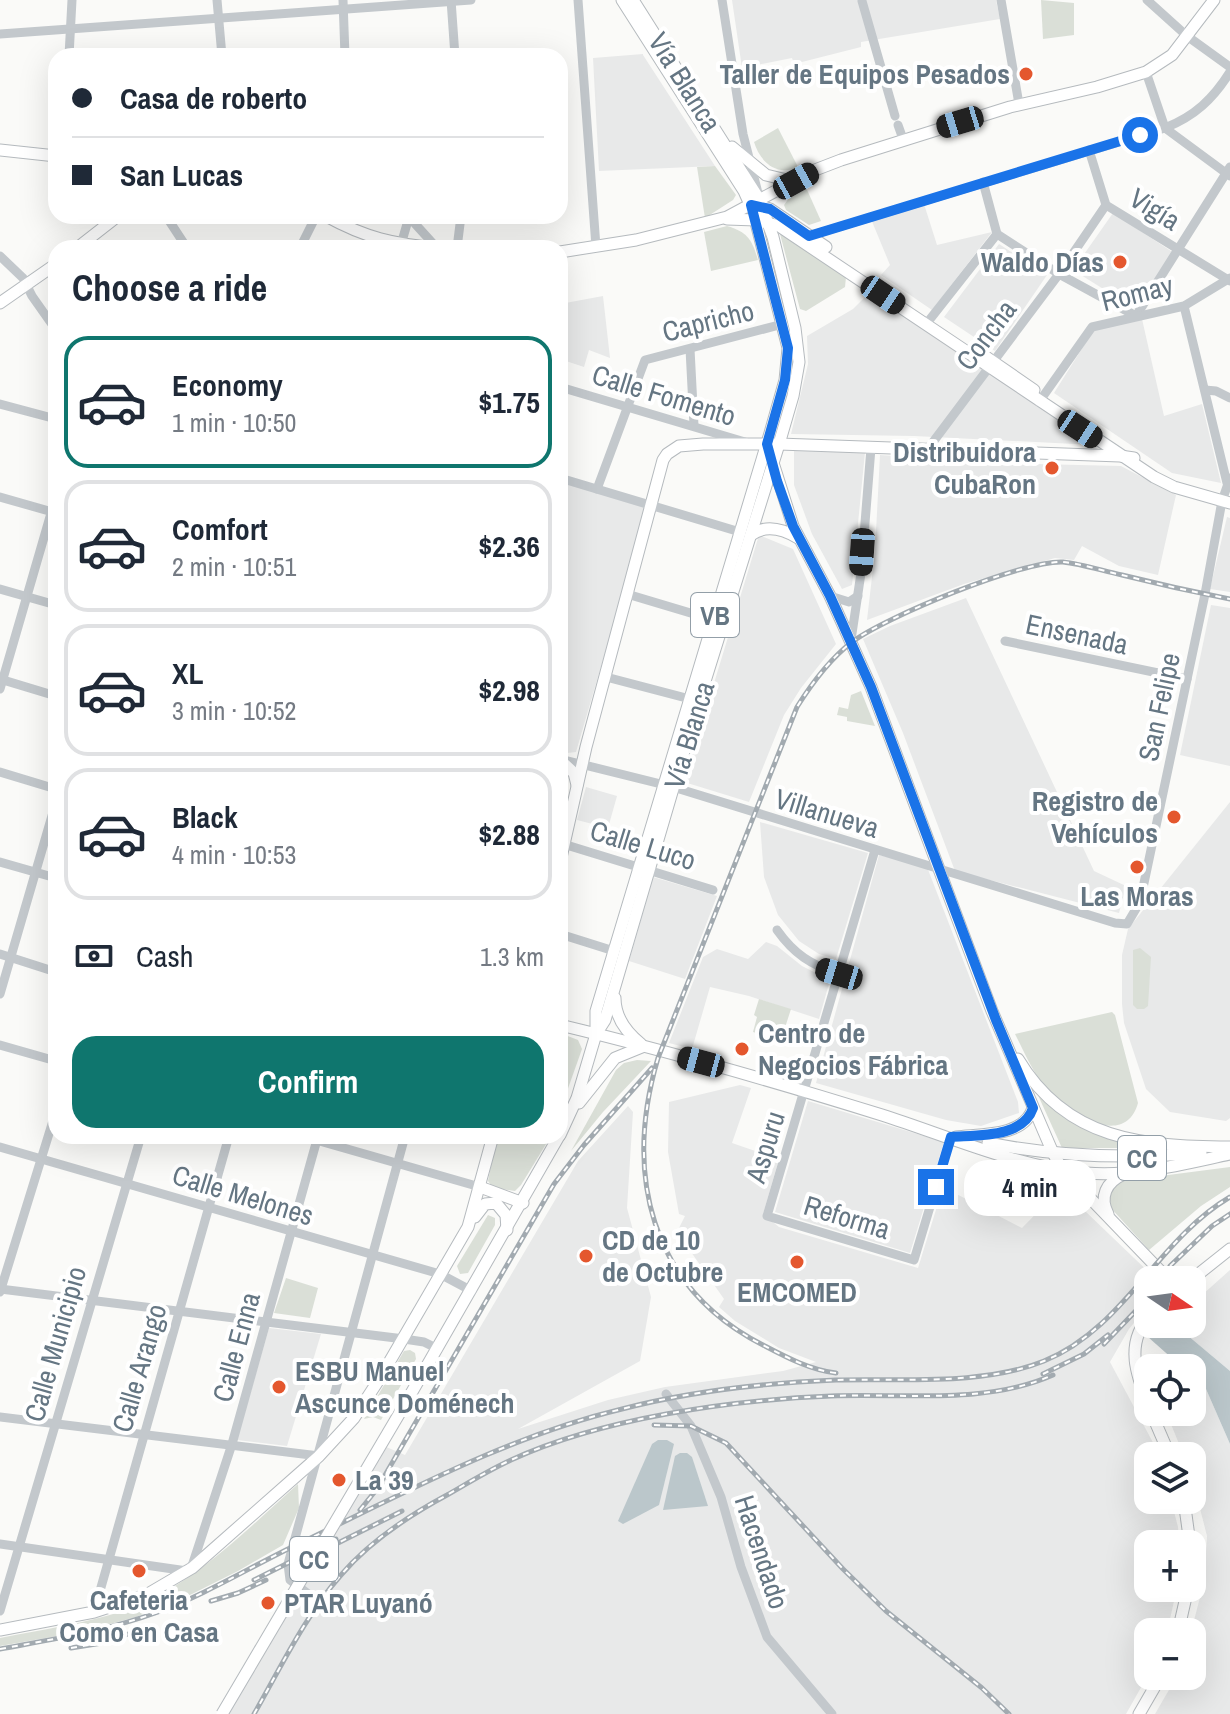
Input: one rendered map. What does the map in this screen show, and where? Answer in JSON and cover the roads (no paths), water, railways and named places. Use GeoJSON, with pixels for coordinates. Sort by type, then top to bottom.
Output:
{"type":"FeatureCollection","features":[{"type":"Feature","properties":{"kind":"main road","name":"Vía Blanca"},"geometry":{"type":"LineString","coordinates":[[622,0],[758,203]]}},
{"type":"Feature","properties":{"kind":"main road","name":"Vía Blanca"},"geometry":{"type":"LineString","coordinates":[[633,0],[768,219],[795,328],[799,362],[793,396],[767,444]]}},
{"type":"Feature","properties":{"kind":"main road"},"geometry":{"type":"LineString","coordinates":[[568,251],[719,219],[758,203],[826,165],[1019,104],[1097,87],[1146,72],[1168,59],[1214,0]]}},
{"type":"Feature","properties":{"kind":"main road"},"geometry":{"type":"LineString","coordinates":[[716,131],[750,164],[774,179],[796,181]]}},
{"type":"Feature","properties":{"kind":"main road"},"geometry":{"type":"LineString","coordinates":[[0,150],[48,155]]}},
{"type":"Feature","properties":{"kind":"main road"},"geometry":{"type":"LineString","coordinates":[[768,219],[786,188],[796,181]]}},
{"type":"Feature","properties":{"kind":"main road"},"geometry":{"type":"LineString","coordinates":[[758,203],[768,219],[928,321]]}},
{"type":"Feature","properties":{"kind":"main road"},"geometry":{"type":"LineString","coordinates":[[719,219],[768,219],[809,236],[1120,456],[1164,483],[1227,493]]}},
{"type":"Feature","properties":{"kind":"main road","name":"Vía Blanca"},"geometry":{"type":"LineString","coordinates":[[568,1112],[615,988],[644,868],[745,534],[788,363],[768,219]]}},
{"type":"Feature","properties":{"kind":"main road"},"geometry":{"type":"LineString","coordinates":[[87,240],[108,224]]}},
{"type":"Feature","properties":{"kind":"main road"},"geometry":{"type":"LineString","coordinates":[[340,224],[381,240]]}},
{"type":"Feature","properties":{"kind":"main road"},"geometry":{"type":"LineString","coordinates":[[0,303],[48,270]]}},
{"type":"Feature","properties":{"kind":"main road"},"geometry":{"type":"LineString","coordinates":[[1041,399],[1175,482],[1227,493]]}},
{"type":"Feature","properties":{"kind":"main road"},"geometry":{"type":"LineString","coordinates":[[568,824],[663,460],[674,449],[703,444],[767,444],[1134,458]]}},
{"type":"Feature","properties":{"kind":"main road"},"geometry":{"type":"LineString","coordinates":[[767,444],[782,495]]}},
{"type":"Feature","properties":{"kind":"main road"},"geometry":{"type":"LineString","coordinates":[[767,444],[782,495],[800,539],[851,640],[877,702],[996,1020],[1053,1153],[1062,1169],[1155,1266]]}},
{"type":"Feature","properties":{"kind":"main road","name":"Vía Blanca"},"geometry":{"type":"LineString","coordinates":[[668,786],[714,620],[773,464]]}},
{"type":"Feature","properties":{"kind":"main road"},"geometry":{"type":"LineString","coordinates":[[745,534],[773,529],[800,539]]}},
{"type":"Feature","properties":{"kind":"main road"},"geometry":{"type":"LineString","coordinates":[[568,767],[574,773],[577,793]]}},
{"type":"Feature","properties":{"kind":"main road","name":"Vía Blanca"},"geometry":{"type":"LineString","coordinates":[[596,1034],[596,1011],[644,868]]}},
{"type":"Feature","properties":{"kind":"main road"},"geometry":{"type":"LineString","coordinates":[[615,988],[614,1003],[619,1019],[627,1032],[644,1047]]}},
{"type":"Feature","properties":{"kind":"main road"},"geometry":{"type":"LineString","coordinates":[[568,1025],[587,1022],[596,1011]]}},
{"type":"Feature","properties":{"kind":"main road"},"geometry":{"type":"LineString","coordinates":[[996,1020],[1038,1088],[1077,1121],[1112,1136],[1230,1151]]}},
{"type":"Feature","properties":{"kind":"main road"},"geometry":{"type":"LineString","coordinates":[[568,1027],[596,1034]]}},
{"type":"Feature","properties":{"kind":"main road","name":"CC"},"geometry":{"type":"LineString","coordinates":[[596,1034],[805,1091],[1016,1159],[1062,1169],[1087,1173],[1134,1171],[1230,1151]]}},
{"type":"Feature","properties":{"kind":"main road"},"geometry":{"type":"LineString","coordinates":[[568,1116],[615,1058],[644,1047]]}},
{"type":"Feature","properties":{"kind":"main road"},"geometry":{"type":"LineString","coordinates":[[951,1137],[996,1133],[1020,1126],[1030,1118],[1033,1108]]}},
{"type":"Feature","properties":{"kind":"main road","name":"CC"},"geometry":{"type":"LineString","coordinates":[[951,1137],[1053,1153],[1136,1158],[1230,1151]]}},
{"type":"Feature","properties":{"kind":"main road"},"geometry":{"type":"LineString","coordinates":[[468,1227],[491,1144]]}},
{"type":"Feature","properties":{"kind":"main road","name":"Vía Blanca"},"geometry":{"type":"LineString","coordinates":[[222,1714],[472,1291],[555,1144]]}},
{"type":"Feature","properties":{"kind":"main road"},"geometry":{"type":"LineString","coordinates":[[1016,1159],[1056,1179],[1116,1228]]}},
{"type":"Feature","properties":{"kind":"main road"},"geometry":{"type":"LineString","coordinates":[[1116,1228],[1103,1204],[1103,1196],[1115,1179],[1134,1171]]}},
{"type":"Feature","properties":{"kind":"main road"},"geometry":{"type":"LineString","coordinates":[[480,1187],[523,1203]]}},
{"type":"Feature","properties":{"kind":"main road"},"geometry":{"type":"LineString","coordinates":[[476,1201],[496,1203],[503,1210],[507,1230]]}},
{"type":"Feature","properties":{"kind":"main road"},"geometry":{"type":"LineString","coordinates":[[0,1630],[94,1612],[146,1595],[190,1569],[319,1456],[354,1418],[404,1339],[468,1227],[480,1208],[490,1202]]}},
{"type":"Feature","properties":{"kind":"main road"},"geometry":{"type":"LineString","coordinates":[[1206,1268],[1230,1249]]}},
{"type":"Feature","properties":{"kind":"main road"},"geometry":{"type":"LineString","coordinates":[[1139,1714],[1153,1690]]}},
{"type":"Feature","properties":{"kind":"street"},"geometry":{"type":"LineString","coordinates":[[69,48],[72,0]]}},
{"type":"Feature","properties":{"kind":"street"},"geometry":{"type":"LineString","coordinates":[[217,0],[221,48]]}},
{"type":"Feature","properties":{"kind":"street"},"geometry":{"type":"LineString","coordinates":[[451,0],[454,48]]}},
{"type":"Feature","properties":{"kind":"street"},"geometry":{"type":"LineString","coordinates":[[0,34],[219,19],[343,5],[471,0]]}},
{"type":"Feature","properties":{"kind":"street"},"geometry":{"type":"LineString","coordinates":[[578,0],[596,247]]}},
{"type":"Feature","properties":{"kind":"street"},"geometry":{"type":"LineString","coordinates":[[722,0],[758,203]]}},
{"type":"Feature","properties":{"kind":"street"},"geometry":{"type":"LineString","coordinates":[[1001,0],[1019,104]]}},
{"type":"Feature","properties":{"kind":"street"},"geometry":{"type":"LineString","coordinates":[[809,236],[1165,128],[1199,111],[1220,88],[1230,69],[1147,0]]}},
{"type":"Feature","properties":{"kind":"street"},"geometry":{"type":"LineString","coordinates":[[862,1],[903,139]]}},
{"type":"Feature","properties":{"kind":"street"},"geometry":{"type":"LineString","coordinates":[[343,5],[345,48]]}},
{"type":"Feature","properties":{"kind":"street"},"geometry":{"type":"LineString","coordinates":[[983,182],[997,234],[1059,274],[1136,316],[1229,172],[1165,128],[1146,72]]}},
{"type":"Feature","properties":{"kind":"street","name":"Vigía"},"geometry":{"type":"LineString","coordinates":[[1089,150],[1106,205],[1229,280]]}},
{"type":"Feature","properties":{"kind":"street","name":"Concha"},"geometry":{"type":"LineString","coordinates":[[927,450],[1059,274],[1106,205]]}},
{"type":"Feature","properties":{"kind":"street"},"geometry":{"type":"LineString","coordinates":[[416,224],[430,240]]}},
{"type":"Feature","properties":{"kind":"street"},"geometry":{"type":"LineString","coordinates":[[928,321],[997,234]]}},
{"type":"Feature","properties":{"kind":"street"},"geometry":{"type":"LineString","coordinates":[[0,256],[23,278],[48,318]]}},
{"type":"Feature","properties":{"kind":"street","name":"Romay"},"geometry":{"type":"LineString","coordinates":[[1041,399],[1092,327],[1184,306],[1229,280]]}},
{"type":"Feature","properties":{"kind":"street"},"geometry":{"type":"LineString","coordinates":[[1184,306],[1227,493]]}},
{"type":"Feature","properties":{"kind":"street","name":"Capricho"},"geometry":{"type":"LineString","coordinates":[[627,406],[645,360],[783,324]]}},
{"type":"Feature","properties":{"kind":"street"},"geometry":{"type":"LineString","coordinates":[[690,349],[694,426]]}},
{"type":"Feature","properties":{"kind":"street","name":"Calle Fomento"},"geometry":{"type":"LineString","coordinates":[[568,389],[767,444]]}},
{"type":"Feature","properties":{"kind":"street"},"geometry":{"type":"LineString","coordinates":[[1205,390],[1216,391],[1230,398]]}},
{"type":"Feature","properties":{"kind":"street"},"geometry":{"type":"LineString","coordinates":[[0,404],[48,417]]}},
{"type":"Feature","properties":{"kind":"street"},"geometry":{"type":"LineString","coordinates":[[597,489],[627,406]]}},
{"type":"Feature","properties":{"kind":"street"},"geometry":{"type":"LineString","coordinates":[[851,640],[858,596],[871,448]]}},
{"type":"Feature","properties":{"kind":"street"},"geometry":{"type":"LineString","coordinates":[[568,480],[745,534]]}},
{"type":"Feature","properties":{"kind":"street","name":"San Felipe"},"geometry":{"type":"LineString","coordinates":[[1127,924],[1140,902],[1227,493]]}},
{"type":"Feature","properties":{"kind":"street"},"geometry":{"type":"LineString","coordinates":[[0,497],[48,510]]}},
{"type":"Feature","properties":{"kind":"street"},"geometry":{"type":"LineString","coordinates":[[48,530],[1,683],[48,694]]}},
{"type":"Feature","properties":{"kind":"street"},"geometry":{"type":"LineString","coordinates":[[0,589],[48,603]]}},
{"type":"Feature","properties":{"kind":"street"},"geometry":{"type":"LineString","coordinates":[[627,594],[714,620]]}},
{"type":"Feature","properties":{"kind":"street"},"geometry":{"type":"LineString","coordinates":[[830,596],[849,602],[858,596]]}},
{"type":"Feature","properties":{"kind":"street","name":"Ensenada"},"geometry":{"type":"LineString","coordinates":[[1005,641],[1187,679]]}},
{"type":"Feature","properties":{"kind":"street"},"geometry":{"type":"LineString","coordinates":[[606,677],[690,699]]}},
{"type":"Feature","properties":{"kind":"street","name":"Villanueva"},"geometry":{"type":"LineString","coordinates":[[568,761],[668,786],[1115,923],[1127,924]]}},
{"type":"Feature","properties":{"kind":"street"},"geometry":{"type":"LineString","coordinates":[[0,772],[48,787]]}},
{"type":"Feature","properties":{"kind":"street"},"geometry":{"type":"LineString","coordinates":[[0,994],[48,830]]}},
{"type":"Feature","properties":{"kind":"street","name":"Calle Luco"},"geometry":{"type":"LineString","coordinates":[[568,846],[713,890]]}},
{"type":"Feature","properties":{"kind":"street","name":"Aspuru"},"geometry":{"type":"LineString","coordinates":[[767,1216],[875,850]]}},
{"type":"Feature","properties":{"kind":"street"},"geometry":{"type":"LineString","coordinates":[[0,862],[48,876]]}},
{"type":"Feature","properties":{"kind":"street"},"geometry":{"type":"LineString","coordinates":[[777,930],[789,947],[806,961],[839,974]]}},
{"type":"Feature","properties":{"kind":"street"},"geometry":{"type":"LineString","coordinates":[[568,937],[614,951]]}},
{"type":"Feature","properties":{"kind":"street"},"geometry":{"type":"LineString","coordinates":[[0,954],[48,970]]}},
{"type":"Feature","properties":{"kind":"street"},"geometry":{"type":"LineString","coordinates":[[0,1045],[48,1059]]}},
{"type":"Feature","properties":{"kind":"street"},"geometry":{"type":"LineString","coordinates":[[48,1137],[0,1290],[404,1339],[424,1342],[438,1349]]}},
{"type":"Feature","properties":{"kind":"street","name":"Reforma"},"geometry":{"type":"LineString","coordinates":[[767,1216],[914,1260],[951,1137]]}},
{"type":"Feature","properties":{"kind":"street","name":"Calle Municipio"},"geometry":{"type":"LineString","coordinates":[[0,1611],[138,1144]]}},
{"type":"Feature","properties":{"kind":"street","name":"Calle Arango"},"geometry":{"type":"LineString","coordinates":[[94,1612],[227,1144]]}},
{"type":"Feature","properties":{"kind":"street","name":"Calle Enna"},"geometry":{"type":"LineString","coordinates":[[190,1569],[232,1444],[315,1144]]}},
{"type":"Feature","properties":{"kind":"street"},"geometry":{"type":"LineString","coordinates":[[336,1144],[480,1187]]}},
{"type":"Feature","properties":{"kind":"street"},"geometry":{"type":"LineString","coordinates":[[332,1612],[290,1580],[292,1547],[403,1144]]}},
{"type":"Feature","properties":{"kind":"street","name":"Calle Melones"},"geometry":{"type":"LineString","coordinates":[[0,1147],[440,1274],[472,1291]]}},
{"type":"Feature","properties":{"kind":"street","name":"Hacendado"},"geometry":{"type":"LineString","coordinates":[[666,1394],[691,1426],[709,1469],[767,1637],[832,1714]]}},
{"type":"Feature","properties":{"kind":"street"},"geometry":{"type":"LineString","coordinates":[[0,1417],[319,1456]]}},
{"type":"Feature","properties":{"kind":"street"},"geometry":{"type":"LineString","coordinates":[[0,1544],[108,1561],[190,1569]]}},
{"type":"Feature","properties":{"kind":"railway"},"geometry":{"type":"LineString","coordinates":[[836,1373],[808,1366],[763,1345],[724,1321],[694,1292],[671,1259],[655,1223],[646,1184],[644,1143],[648,1101],[658,1058],[797,707],[836,656],[869,631],[923,605],[1018,570],[1063,562],[1230,599]]}},
{"type":"Feature","properties":{"kind":"railway"},"geometry":{"type":"LineString","coordinates":[[360,1510],[377,1489],[554,1184],[652,1068]]}},
{"type":"Feature","properties":{"kind":"railway"},"geometry":{"type":"LineString","coordinates":[[0,1649],[99,1629],[158,1612],[209,1590],[453,1469],[579,1421],[674,1397],[728,1389],[836,1380],[969,1377],[1020,1369],[1044,1361],[1097,1328],[1182,1236],[1204,1215],[1230,1197]]}},
{"type":"Feature","properties":{"kind":"railway"},"geometry":{"type":"LineString","coordinates":[[1170,1266],[1212,1226],[1230,1214]]}},
{"type":"Feature","properties":{"kind":"railway"},"geometry":{"type":"LineString","coordinates":[[1104,1344],[1134,1313]]}},
{"type":"Feature","properties":{"kind":"railway"},"geometry":{"type":"LineString","coordinates":[[1043,1374],[1084,1354],[1108,1335]]}},
{"type":"Feature","properties":{"kind":"railway"},"geometry":{"type":"LineString","coordinates":[[254,1714],[305,1625],[352,1563],[404,1521],[511,1460],[547,1445],[626,1422],[710,1407],[831,1396],[972,1394],[1000,1391],[1053,1375]]}},
{"type":"Feature","properties":{"kind":"railway"},"geometry":{"type":"LineString","coordinates":[[654,1425],[691,1426],[726,1443],[886,1611],[982,1688],[1009,1714]]}},
{"type":"Feature","properties":{"kind":"railway"},"geometry":{"type":"LineString","coordinates":[[330,1547],[402,1511]]}},
{"type":"Feature","properties":{"kind":"railway"},"geometry":{"type":"LineString","coordinates":[[254,1580],[336,1539]]}},
{"type":"Feature","properties":{"kind":"railway"},"geometry":{"type":"LineString","coordinates":[[211,1601],[266,1580]]}},
{"type":"Feature","properties":{"kind":"railway"},"geometry":{"type":"LineString","coordinates":[[71,1648],[102,1643],[137,1631]]}},
{"type":"Feature","properties":{"kind":"place","name":"Taller de Equipos Pesados"},"geometry":{"type":"Point","coordinates":[1026,74]}},
{"type":"Feature","properties":{"kind":"place","name":"Waldo Días"},"geometry":{"type":"Point","coordinates":[1120,262]}},
{"type":"Feature","properties":{"kind":"place","name":"Distribuidora CubaRon"},"geometry":{"type":"Point","coordinates":[1052,468]}},
{"type":"Feature","properties":{"kind":"place","name":"Registro de Vehículos"},"geometry":{"type":"Point","coordinates":[1174,817]}},
{"type":"Feature","properties":{"kind":"place","name":"Las Moras"},"geometry":{"type":"Point","coordinates":[1137,867]}},
{"type":"Feature","properties":{"kind":"place","name":"Centro de Negocios Fábrica"},"geometry":{"type":"Point","coordinates":[742,1049]}},
{"type":"Feature","properties":{"kind":"place","name":"CD de 10 de Octubre"},"geometry":{"type":"Point","coordinates":[586,1256]}},
{"type":"Feature","properties":{"kind":"place","name":"EMCOMED"},"geometry":{"type":"Point","coordinates":[797,1262]}},
{"type":"Feature","properties":{"kind":"place","name":"ESBU Manuel Ascunce Doménech"},"geometry":{"type":"Point","coordinates":[279,1387]}},
{"type":"Feature","properties":{"kind":"place","name":"La 39"},"geometry":{"type":"Point","coordinates":[339,1480]}},
{"type":"Feature","properties":{"kind":"place","name":"Cafeteria Como en Casa"},"geometry":{"type":"Point","coordinates":[139,1571]}},
{"type":"Feature","properties":{"kind":"place","name":"PTAR Luyanó"},"geometry":{"type":"Point","coordinates":[268,1603]}}]}
